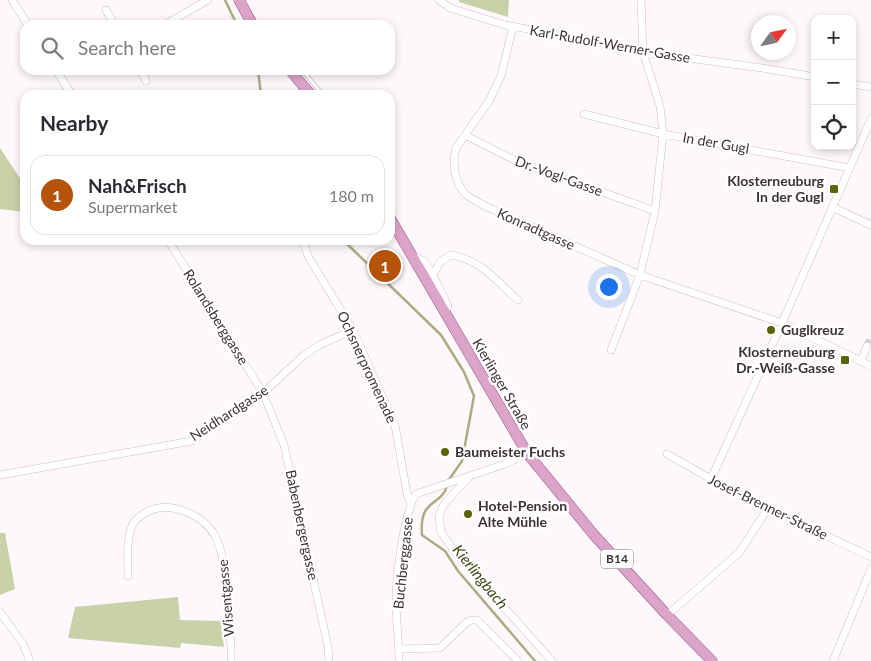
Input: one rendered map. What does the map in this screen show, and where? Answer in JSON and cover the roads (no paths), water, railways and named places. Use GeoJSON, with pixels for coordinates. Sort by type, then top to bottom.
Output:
{"type":"FeatureCollection","features":[{"type":"Feature","properties":{"kind":"main road"},"geometry":{"type":"LineString","coordinates":[[239,0],[250,20]]}},
{"type":"Feature","properties":{"kind":"main road"},"geometry":{"type":"LineString","coordinates":[[294,75],[307,90]]}},
{"type":"Feature","properties":{"kind":"main road","name":"Kierlinger Straße"},"geometry":{"type":"LineString","coordinates":[[395,226],[527,453],[594,535],[712,661]]}},
{"type":"Feature","properties":{"kind":"street"},"geometry":{"type":"LineString","coordinates":[[12,0],[25,20]]}},
{"type":"Feature","properties":{"kind":"street"},"geometry":{"type":"LineString","coordinates":[[173,20],[208,0]]}},
{"type":"Feature","properties":{"kind":"street","name":"Karl-Rudolf-Werner-Gasse"},"geometry":{"type":"LineString","coordinates":[[439,0],[450,8],[513,26],[631,48],[643,52],[811,76]]}},
{"type":"Feature","properties":{"kind":"street"},"geometry":{"type":"LineString","coordinates":[[611,350],[640,275],[655,211],[663,134],[660,106],[643,52],[641,0]]}},
{"type":"Feature","properties":{"kind":"street"},"geometry":{"type":"LineString","coordinates":[[106,10],[112,20]]}},
{"type":"Feature","properties":{"kind":"street","name":"Konradtgasse"},"geometry":{"type":"LineString","coordinates":[[513,26],[501,76],[489,101],[456,148],[454,159],[455,173],[466,195],[483,205],[640,275],[782,323],[871,366]]}},
{"type":"Feature","properties":{"kind":"street"},"geometry":{"type":"LineString","coordinates":[[59,75],[69,90]]}},
{"type":"Feature","properties":{"kind":"street"},"geometry":{"type":"LineString","coordinates":[[143,75],[146,81]]}},
{"type":"Feature","properties":{"kind":"street"},"geometry":{"type":"LineString","coordinates":[[856,85],[871,87]]}},
{"type":"Feature","properties":{"kind":"street","name":"In der Gugl"},"geometry":{"type":"LineString","coordinates":[[584,114],[663,134],[850,168]]}},
{"type":"Feature","properties":{"kind":"street"},"geometry":{"type":"LineString","coordinates":[[711,479],[871,122]]}},
{"type":"Feature","properties":{"kind":"street","name":"Dr.-Vogl-Gasse"},"geometry":{"type":"LineString","coordinates":[[465,135],[516,161],[655,211]]}},
{"type":"Feature","properties":{"kind":"street"},"geometry":{"type":"LineString","coordinates":[[832,207],[871,225]]}},
{"type":"Feature","properties":{"kind":"street","name":"Rolandsberggasse"},"geometry":{"type":"LineString","coordinates":[[171,245],[263,393]]}},
{"type":"Feature","properties":{"kind":"street","name":"Ochsnerpromenade"},"geometry":{"type":"LineString","coordinates":[[304,245],[309,258],[353,330],[395,425],[410,502]]}},
{"type":"Feature","properties":{"kind":"street"},"geometry":{"type":"LineString","coordinates":[[432,274],[445,258],[451,255],[465,257],[490,273],[518,300]]}},
{"type":"Feature","properties":{"kind":"street"},"geometry":{"type":"LineString","coordinates":[[412,256],[423,260],[432,274],[448,306],[445,314]]}},
{"type":"Feature","properties":{"kind":"street","name":"Neidhardgasse"},"geometry":{"type":"LineString","coordinates":[[0,475],[192,441],[263,393],[303,356],[319,345],[353,330]]}},
{"type":"Feature","properties":{"kind":"street"},"geometry":{"type":"LineString","coordinates":[[860,361],[867,346]]}},
{"type":"Feature","properties":{"kind":"street","name":"Babenbergergasse"},"geometry":{"type":"LineString","coordinates":[[263,393],[284,444],[311,564],[328,647],[329,661]]}},
{"type":"Feature","properties":{"kind":"street","name":"Buchberggasse"},"geometry":{"type":"LineString","coordinates":[[399,661],[396,598],[403,539],[410,502],[416,494],[470,477],[505,464],[527,453]]}},
{"type":"Feature","properties":{"kind":"street","name":"Josef-Brenner-Straße"},"geometry":{"type":"LineString","coordinates":[[667,454],[711,479]]}},
{"type":"Feature","properties":{"kind":"street"},"geometry":{"type":"LineString","coordinates":[[470,477],[444,504],[439,516],[441,532],[455,552],[552,661]]}},
{"type":"Feature","properties":{"kind":"street","name":"Wisentgasse"},"geometry":{"type":"LineString","coordinates":[[128,576],[129,539],[132,526],[143,514],[156,508],[180,509],[206,524],[215,536],[222,553],[231,661]]}},
{"type":"Feature","properties":{"kind":"street"},"geometry":{"type":"LineString","coordinates":[[667,615],[739,553],[768,508]]}},
{"type":"Feature","properties":{"kind":"street","name":"Josef-Brenner-Straße"},"geometry":{"type":"LineString","coordinates":[[768,508],[871,557]]}},
{"type":"Feature","properties":{"kind":"street"},"geometry":{"type":"LineString","coordinates":[[833,661],[871,569]]}},
{"type":"Feature","properties":{"kind":"street"},"geometry":{"type":"LineString","coordinates":[[0,612],[23,644],[30,661]]}},
{"type":"Feature","properties":{"kind":"street"},"geometry":{"type":"LineString","coordinates":[[399,649],[440,648],[467,622],[477,620],[518,661]]}},
{"type":"Feature","properties":{"kind":"lane"},"geometry":{"type":"LineString","coordinates":[[306,75],[319,90]]}},
{"type":"Feature","properties":{"kind":"lane","name":"Josef-Brenner-Straße"},"geometry":{"type":"LineString","coordinates":[[711,479],[758,501],[768,508]]}},
{"type":"Feature","properties":{"kind":"waterway","name":"Kierlingbach"},"geometry":{"type":"LineString","coordinates":[[225,0],[235,20]]}},
{"type":"Feature","properties":{"kind":"waterway","name":"Kierlingbach"},"geometry":{"type":"LineString","coordinates":[[259,75],[260,90]]}},
{"type":"Feature","properties":{"kind":"waterway","name":"Kierlingbach"},"geometry":{"type":"LineString","coordinates":[[348,245],[441,335],[464,372],[474,396],[462,461],[448,481]]}},
{"type":"Feature","properties":{"kind":"waterway","name":"Kierlingbach"},"geometry":{"type":"LineString","coordinates":[[447,486],[444,493],[427,508],[422,523],[422,535],[445,551],[458,571],[535,661]]}},
{"type":"Feature","properties":{"kind":"tunnel"},"geometry":{"type":"LineString","coordinates":[[867,346],[871,336]]}},
{"type":"Feature","properties":{"kind":"place","name":"Klosterneuburg In der Gugl"},"geometry":{"type":"Point","coordinates":[834,189]}},
{"type":"Feature","properties":{"kind":"place","name":"Nah&Frisch"},"geometry":{"type":"Point","coordinates":[385,266]}},
{"type":"Feature","properties":{"kind":"place","name":"Guglkreuz"},"geometry":{"type":"Point","coordinates":[771,330]}},
{"type":"Feature","properties":{"kind":"place","name":"Klosterneuburg Dr.-Weiß-Gasse"},"geometry":{"type":"Point","coordinates":[845,360]}},
{"type":"Feature","properties":{"kind":"place","name":"Baumeister Fuchs"},"geometry":{"type":"Point","coordinates":[445,452]}},
{"type":"Feature","properties":{"kind":"place","name":"Hotel-Pension Alte Mühle"},"geometry":{"type":"Point","coordinates":[468,514]}}]}
